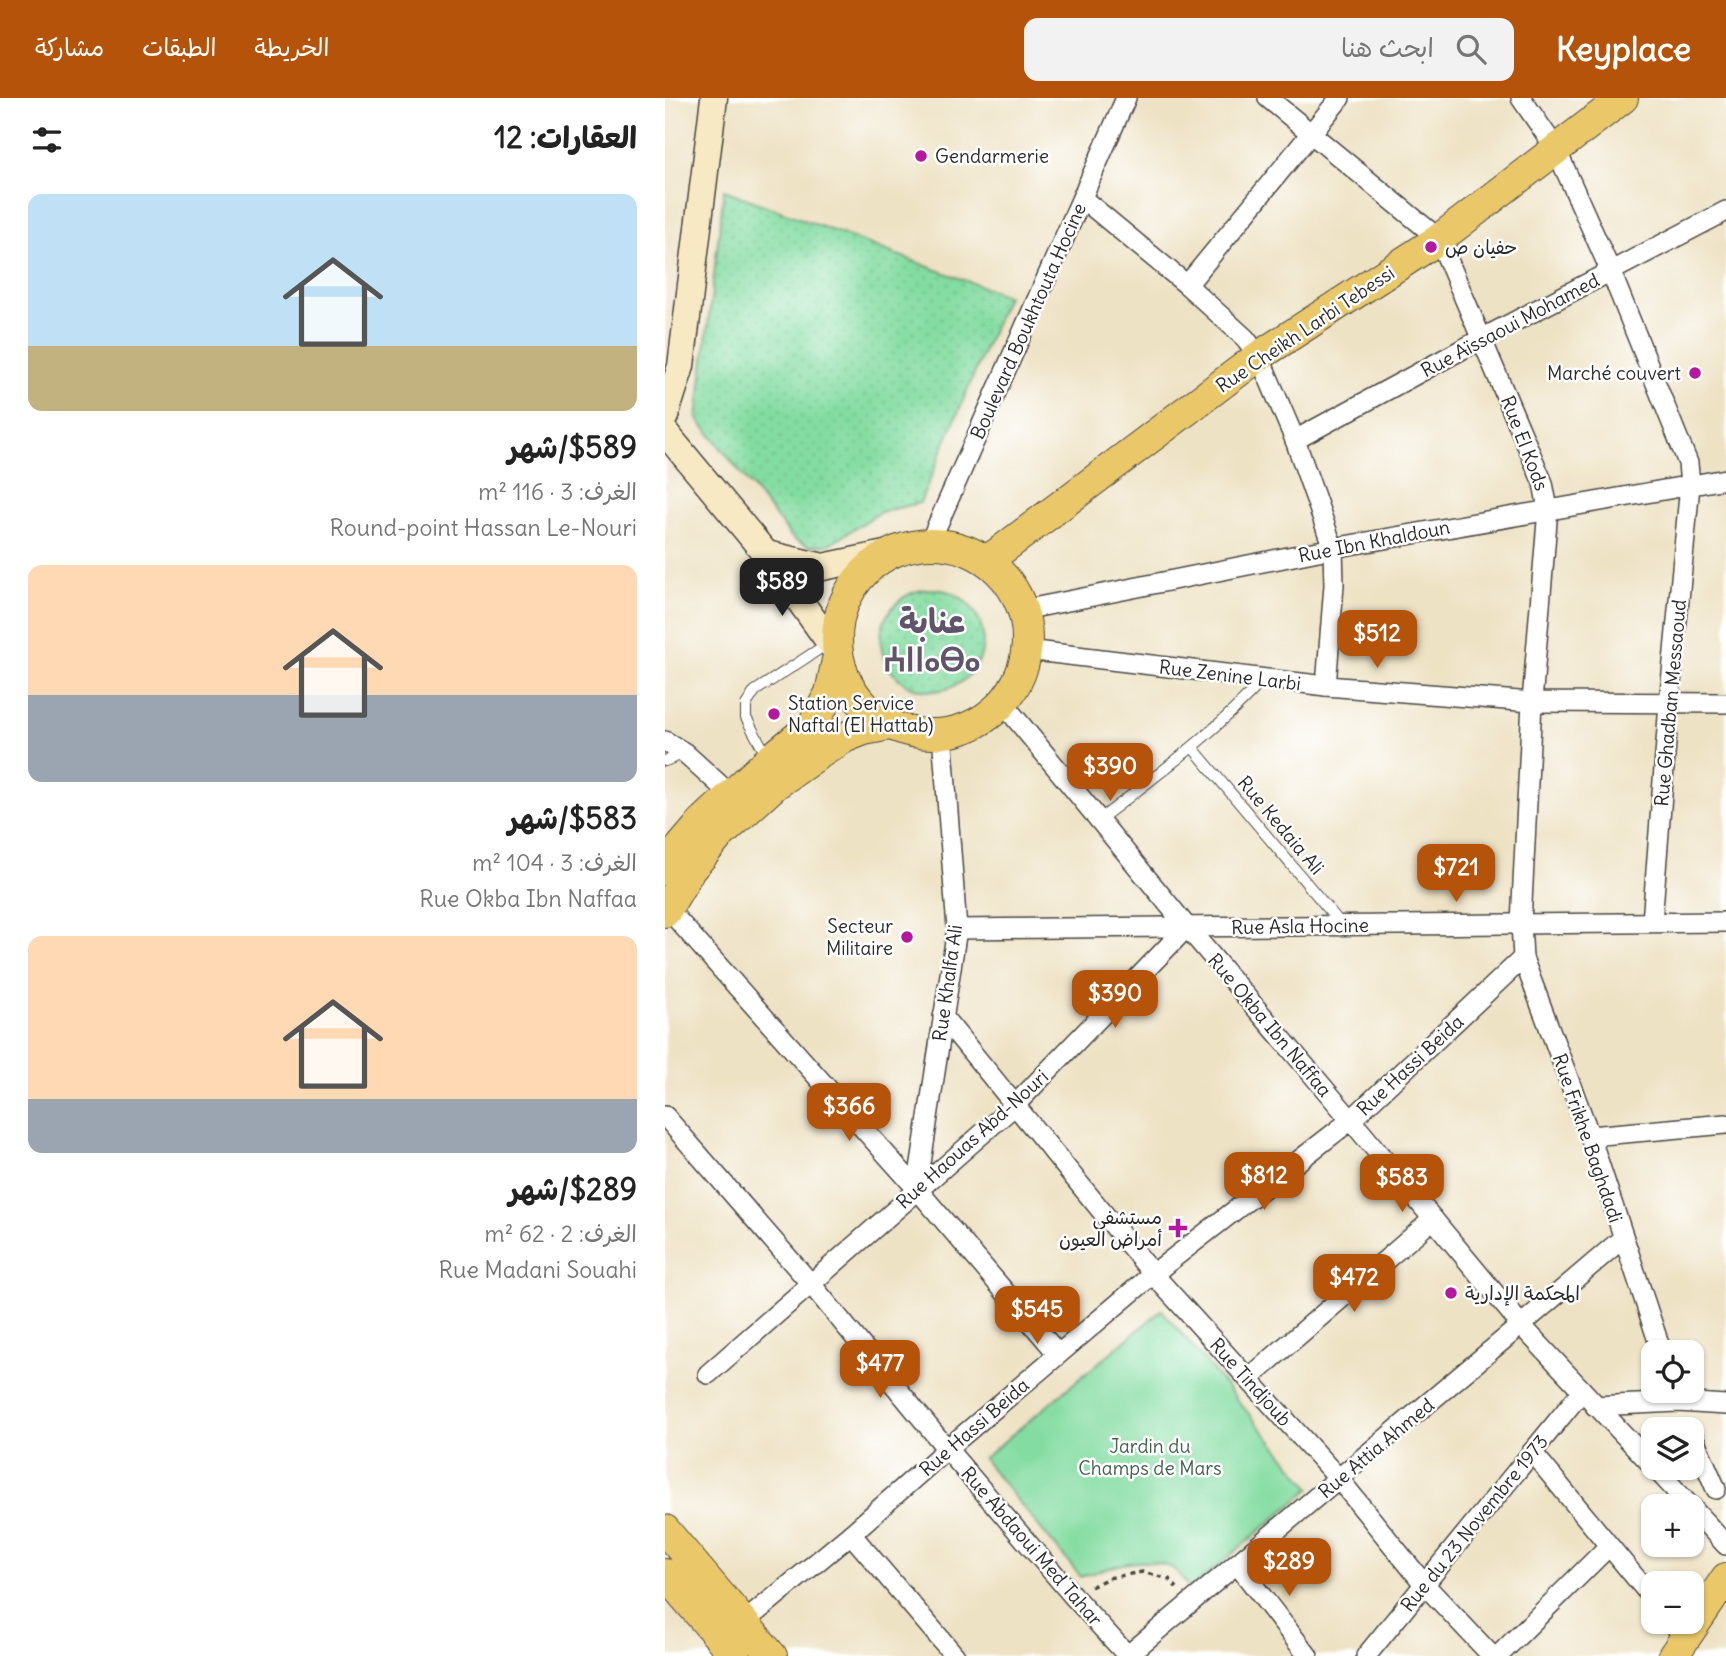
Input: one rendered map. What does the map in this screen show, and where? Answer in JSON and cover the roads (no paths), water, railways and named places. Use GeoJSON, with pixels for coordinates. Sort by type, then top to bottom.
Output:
{"type":"FeatureCollection","features":[{"type":"Feature","properties":{"kind":"main road"},"geometry":{"type":"LineString","coordinates":[[665,416],[681,366],[714,98]]}},
{"type":"Feature","properties":{"kind":"main road","name":"Rue Cheikh Larbi Tebessi"},"geometry":{"type":"LineString","coordinates":[[987,561],[1259,356],[1439,239],[1623,98]]}},
{"type":"Feature","properties":{"kind":"main road"},"geometry":{"type":"LineString","coordinates":[[665,432],[766,554],[833,649],[847,683],[865,708],[890,725],[915,733],[942,734],[965,729],[986,718],[1003,703],[1020,678],[1027,650],[1023,610],[1015,591],[1002,575],[987,561],[969,551],[949,545],[929,544],[823,567],[766,554]]}},
{"type":"Feature","properties":{"kind":"main road"},"geometry":{"type":"LineString","coordinates":[[665,870],[703,821],[769,760],[813,724],[830,693],[833,649],[847,595],[865,571],[890,554]]}},
{"type":"Feature","properties":{"kind":"main road"},"geometry":{"type":"LineString","coordinates":[[666,911],[690,870],[719,836],[775,785],[846,737],[890,725]]}},
{"type":"Feature","properties":{"kind":"main road"},"geometry":{"type":"LineString","coordinates":[[665,1530],[772,1656]]}},
{"type":"Feature","properties":{"kind":"main road"},"geometry":{"type":"LineString","coordinates":[[665,1574],[730,1654]]}},
{"type":"Feature","properties":{"kind":"main road"},"geometry":{"type":"LineString","coordinates":[[1677,1639],[1726,1578]]}},
{"type":"Feature","properties":{"kind":"street","name":"Boulevard Boukhtouta Hocine"},"geometry":{"type":"LineString","coordinates":[[929,544],[1126,98]]}},
{"type":"Feature","properties":{"kind":"street","name":"Rue El Kods"},"geometry":{"type":"LineString","coordinates":[[1268,98],[1439,239],[1543,483],[1548,509],[1532,702],[1521,923]]}},
{"type":"Feature","properties":{"kind":"street"},"geometry":{"type":"LineString","coordinates":[[1187,285],[1340,98]]}},
{"type":"Feature","properties":{"kind":"street","name":"Rue Ghadban Messaoud"},"geometry":{"type":"LineString","coordinates":[[1521,98],[1556,149],[1611,272],[1688,463],[1690,485],[1651,922]]}},
{"type":"Feature","properties":{"kind":"street"},"geometry":{"type":"LineString","coordinates":[[1083,199],[1187,285],[1245,338],[1259,356],[1295,440],[1333,548],[1326,686]]}},
{"type":"Feature","properties":{"kind":"street","name":"Rue Aïssaoui Mohamed"},"geometry":{"type":"LineString","coordinates":[[1295,440],[1726,211]]}},
{"type":"Feature","properties":{"kind":"street","name":"Rue Ibn Khaldoun"},"geometry":{"type":"LineString","coordinates":[[1023,610],[1333,548],[1726,479]]}},
{"type":"Feature","properties":{"kind":"street","name":"Rue Zenine Larbi"},"geometry":{"type":"LineString","coordinates":[[1027,650],[1264,680],[1532,702],[1726,703]]}},
{"type":"Feature","properties":{"kind":"street","name":"Rue Okba Ibn Naffaa"},"geometry":{"type":"LineString","coordinates":[[1003,703],[1521,1325],[1641,1454]]}},
{"type":"Feature","properties":{"kind":"street","name":"Rue Khalfa Ali"},"geometry":{"type":"LineString","coordinates":[[917,1189],[957,929],[942,734]]}},
{"type":"Feature","properties":{"kind":"street"},"geometry":{"type":"LineString","coordinates":[[665,741],[685,752],[731,795]]}},
{"type":"Feature","properties":{"kind":"street"},"geometry":{"type":"LineString","coordinates":[[666,911],[917,1189],[1058,1354]]}},
{"type":"Feature","properties":{"kind":"street","name":"Rue Asla Hocine"},"geometry":{"type":"LineString","coordinates":[[957,929],[1726,922]]}},
{"type":"Feature","properties":{"kind":"street","name":"Rue Frikhe Baghdadi"},"geometry":{"type":"LineString","coordinates":[[1521,923],[1523,958],[1590,1136],[1657,1340]]}},
{"type":"Feature","properties":{"kind":"street","name":"Rue Haouas Abd-Nouri"},"geometry":{"type":"LineString","coordinates":[[708,1374],[1014,1105],[1187,927]]}},
{"type":"Feature","properties":{"kind":"street","name":"Rue Hassi Beida"},"geometry":{"type":"LineString","coordinates":[[743,1623],[851,1534],[1153,1273],[1351,1120],[1523,958]]}},
{"type":"Feature","properties":{"kind":"street","name":"Rue Tindjoub"},"geometry":{"type":"LineString","coordinates":[[943,1017],[1153,1273],[1339,1479],[1424,1584],[1492,1656]]}},
{"type":"Feature","properties":{"kind":"street","name":"Rue Abdaoui Med Tahar"},"geometry":{"type":"LineString","coordinates":[[665,1116],[811,1284],[947,1449],[1128,1656]]}},
{"type":"Feature","properties":{"kind":"street"},"geometry":{"type":"LineString","coordinates":[[1590,1136],[1726,1124]]}},
{"type":"Feature","properties":{"kind":"street"},"geometry":{"type":"LineString","coordinates":[[1248,1379],[1433,1219]]}},
{"type":"Feature","properties":{"kind":"street","name":"Rue Attia Ahmed"},"geometry":{"type":"LineString","coordinates":[[1128,1656],[1623,1238]]}},
{"type":"Feature","properties":{"kind":"street"},"geometry":{"type":"LineString","coordinates":[[1589,1399],[1641,1397]]}},
{"type":"Feature","properties":{"kind":"street","name":"Rue du 23 Novembre 1973"},"geometry":{"type":"LineString","coordinates":[[1366,1656],[1532,1452],[1589,1399]]}},
{"type":"Feature","properties":{"kind":"street"},"geometry":{"type":"LineString","coordinates":[[1704,1401],[1726,1405]]}},
{"type":"Feature","properties":{"kind":"street"},"geometry":{"type":"LineString","coordinates":[[1532,1452],[1641,1584]]}},
{"type":"Feature","properties":{"kind":"street"},"geometry":{"type":"LineString","coordinates":[[1704,1455],[1721,1485],[1704,1504]]}},
{"type":"Feature","properties":{"kind":"street","name":"Rue Okba Ibn Naffaa"},"geometry":{"type":"LineString","coordinates":[[1665,1480],[1679,1494]]}},
{"type":"Feature","properties":{"kind":"street","name":"Rue Okba Ibn Naffaa"},"geometry":{"type":"LineString","coordinates":[[1704,1521],[1726,1545]]}},
{"type":"Feature","properties":{"kind":"street"},"geometry":{"type":"LineString","coordinates":[[851,1534],[955,1656]]}},
{"type":"Feature","properties":{"kind":"street"},"geometry":{"type":"LineString","coordinates":[[1498,1656],[1609,1546]]}},
{"type":"Feature","properties":{"kind":"street"},"geometry":{"type":"LineString","coordinates":[[1237,1564],[1308,1656]]}},
{"type":"Feature","properties":{"kind":"lane"},"geometry":{"type":"LineString","coordinates":[[769,760],[746,718],[746,705],[755,691],[833,649]]}},
{"type":"Feature","properties":{"kind":"lane"},"geometry":{"type":"LineString","coordinates":[[1099,820],[1193,748],[1264,680]]}},
{"type":"Feature","properties":{"kind":"lane","name":"Rue Kedaia Ali"},"geometry":{"type":"LineString","coordinates":[[1193,748],[1342,925]]}},
{"type":"Feature","properties":{"kind":"lane"},"geometry":{"type":"LineString","coordinates":[[665,761],[685,752]]}},
{"type":"Feature","properties":{"kind":"place","name":"Gendarmerie"},"geometry":{"type":"Point","coordinates":[921,156]}},
{"type":"Feature","properties":{"kind":"place","name":"حفيان ص"},"geometry":{"type":"Point","coordinates":[1431,247]}},
{"type":"Feature","properties":{"kind":"place","name":"Marché couvert"},"geometry":{"type":"Point","coordinates":[1695,373]}},
{"type":"Feature","properties":{"kind":"place","name":"Station Service Naftal (El Hattab)"},"geometry":{"type":"Point","coordinates":[774,714]}},
{"type":"Feature","properties":{"kind":"place","name":"Secteur Militaire"},"geometry":{"type":"Point","coordinates":[907,937]}},
{"type":"Feature","properties":{"kind":"place","name":"مستشفى أمراض العيون"},"geometry":{"type":"Point","coordinates":[1178,1228]}},
{"type":"Feature","properties":{"kind":"place","name":"المحكمة الإدارية"},"geometry":{"type":"Point","coordinates":[1451,1293]}},
{"type":"Feature","properties":{"kind":"district","name":"عنابة ⵄⵏⵏⴰⴱⴰ"},"geometry":{"type":"Point","coordinates":[932,640]}},
{"type":"Feature","properties":{"kind":"park label","name":"Jardin du Champs de Mars"},"geometry":{"type":"Point","coordinates":[1150,1457]}}]}
